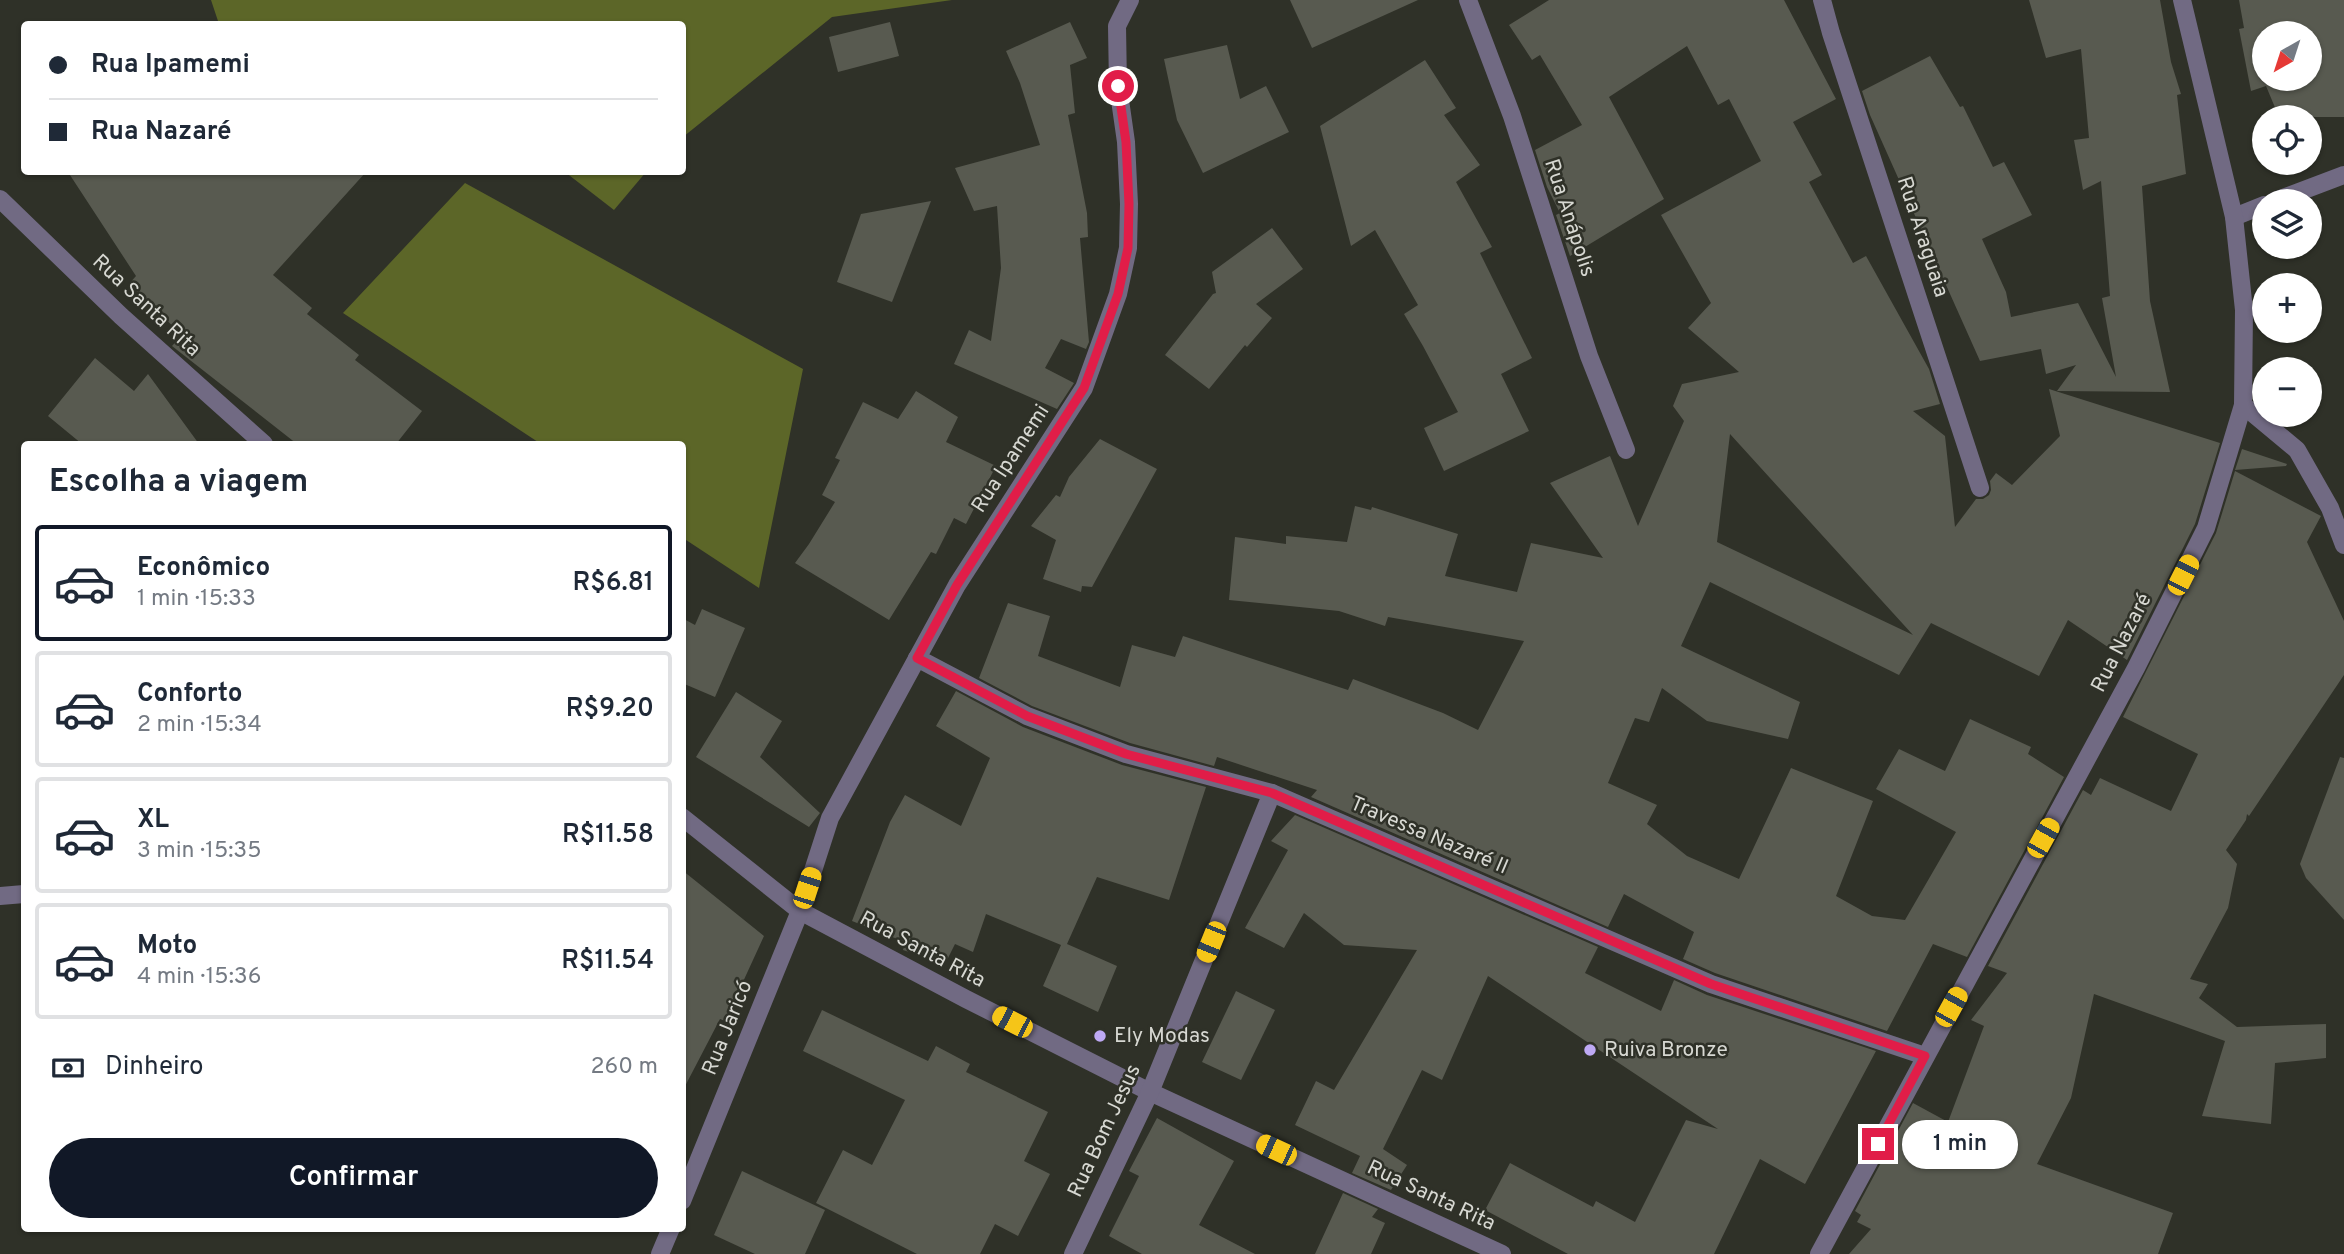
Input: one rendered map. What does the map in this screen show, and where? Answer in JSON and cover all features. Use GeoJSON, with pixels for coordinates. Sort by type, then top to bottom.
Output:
{"type":"FeatureCollection","features":[{"type":"Feature","properties":{"kind":"street","name":"Rua Ipamemi"},"geometry":{"type":"LineString","coordinates":[[800,911],[830,818],[957,585],[1084,388],[1118,294],[1128,248],[1126,142],[1118,86],[1117,26],[1130,0]]}},
{"type":"Feature","properties":{"kind":"street","name":"Rua Anápolis"},"geometry":{"type":"LineString","coordinates":[[1468,0],[1512,116],[1589,356],[1626,450]]}},
{"type":"Feature","properties":{"kind":"street","name":"Rua Araguaia"},"geometry":{"type":"LineString","coordinates":[[1822,0],[1980,488]]}},
{"type":"Feature","properties":{"kind":"street","name":"Rua Nazaré"},"geometry":{"type":"LineString","coordinates":[[1819,1254],[2136,668],[2206,528],[2243,405],[2244,310],[2234,217],[2182,0]]}},
{"type":"Feature","properties":{"kind":"street"},"geometry":{"type":"LineString","coordinates":[[2307,189],[2344,175]]}},
{"type":"Feature","properties":{"kind":"street","name":"Rua Santa Rita"},"geometry":{"type":"LineString","coordinates":[[0,199],[121,316],[261,441]]}},
{"type":"Feature","properties":{"kind":"street"},"geometry":{"type":"LineString","coordinates":[[2234,217],[2252,210]]}},
{"type":"Feature","properties":{"kind":"street"},"geometry":{"type":"LineString","coordinates":[[2243,405],[2297,450],[2330,508],[2344,545]]}},
{"type":"Feature","properties":{"kind":"street","name":"Travessa Nazaré II"},"geometry":{"type":"LineString","coordinates":[[917,658],[1027,716],[1126,754],[1272,793],[1711,984],[1925,1056]]}},
{"type":"Feature","properties":{"kind":"street","name":"Rua Bom Jesus"},"geometry":{"type":"LineString","coordinates":[[1073,1254],[1150,1092],[1272,793]]}},
{"type":"Feature","properties":{"kind":"street","name":"Rua Santa Rita"},"geometry":{"type":"LineString","coordinates":[[686,820],[800,911],[1150,1092],[1502,1254]]}},
{"type":"Feature","properties":{"kind":"street"},"geometry":{"type":"LineString","coordinates":[[0,896],[21,894]]}},
{"type":"Feature","properties":{"kind":"street","name":"Rua Jaricó"},"geometry":{"type":"LineString","coordinates":[[686,1191],[800,911]]}},
{"type":"Feature","properties":{"kind":"street"},"geometry":{"type":"LineString","coordinates":[[660,1254],[669,1232]]}},
{"type":"Feature","properties":{"kind":"green space"},"geometry":{"type":"Polygon","coordinates":[[[211,0],[952,0],[832,17],[686,135],[686,21],[218,21],[211,0]]]}},
{"type":"Feature","properties":{"kind":"green space"},"geometry":{"type":"Polygon","coordinates":[[[569,175],[643,175],[614,210],[569,175]]]}},
{"type":"Feature","properties":{"kind":"green space"},"geometry":{"type":"Polygon","coordinates":[[[465,183],[803,369],[759,588],[686,540],[686,441],[536,441],[343,313],[465,183]]]}},
{"type":"Feature","properties":{"kind":"building"},"geometry":{"type":"Polygon","coordinates":[[[1290,0],[1418,0],[1312,48],[1290,0]]]}},
{"type":"Feature","properties":{"kind":"building"},"geometry":{"type":"Polygon","coordinates":[[[1549,0],[1784,0],[1836,99],[1793,122],[1822,175],[1809,182],[1853,263],[1866,256],[1929,369],[1940,404],[1913,411],[1945,436],[1955,527],[1976,499],[1989,495],[1990,481],[1996,473],[2012,485],[2060,436],[2049,389],[2220,443],[2195,524],[2127,660],[2068,620],[2039,676],[1931,623],[1899,675],[1710,582],[1681,646],[1800,702],[1788,739],[1707,721],[1662,688],[1649,722],[1635,718],[1608,783],[1657,805],[1647,824],[1687,856],[1739,879],[1791,768],[1873,801],[1836,896],[1872,916],[1905,920],[1956,832],[1876,789],[1899,749],[1945,771],[1970,719],[2031,747],[2028,754],[2064,777],[1967,957],[1933,944],[1887,1031],[1715,973],[1683,959],[1694,932],[1624,894],[1608,927],[1311,797],[1317,790],[1217,757],[1214,766],[1130,743],[1032,706],[979,678],[1008,603],[1050,616],[1038,656],[1120,687],[1132,645],[1175,657],[1183,636],[1348,690],[1353,679],[1443,713],[1478,730],[1524,641],[1388,617],[1385,626],[1339,611],[1229,600],[1235,537],[1286,544],[1286,536],[1347,542],[1355,506],[1371,510],[1372,507],[1458,534],[1445,576],[1517,592],[1531,543],[1603,558],[1550,483],[1610,456],[1638,526],[1684,421],[1673,406],[1682,384],[1739,372],[1688,328],[1711,303],[1661,215],[1761,161],[1729,99],[1718,105],[1687,46],[1609,97],[1664,199],[1570,256],[1556,215],[1560,213],[1547,187],[1535,150],[1582,125],[1540,55],[1532,60],[1509,25],[1549,0]],[[1730,434],[1717,542],[1913,635],[1730,434]]]}},
{"type":"Feature","properties":{"kind":"building"},"geometry":{"type":"Polygon","coordinates":[[[2029,0],[2160,0],[2171,62],[2181,94],[2177,95],[2186,174],[2142,186],[2150,301],[2170,392],[2057,391],[2076,365],[2046,374],[2041,349],[1980,361],[1870,115],[1862,91],[1930,56],[1960,107],[1963,106],[1993,167],[2004,162],[2032,215],[1982,239],[2006,292],[2011,317],[2078,303],[2116,377],[2102,298],[2110,296],[2101,181],[2083,190],[2074,140],[2089,138],[2081,49],[2046,58],[2029,0]]]}},
{"type":"Feature","properties":{"kind":"building"},"geometry":{"type":"Polygon","coordinates":[[[2239,0],[2344,0],[2344,117],[2322,117],[2322,105],[2274,105],[2268,91],[2322,91],[2322,21],[2252,21],[2251,91],[2239,29],[2244,28],[2239,0]]]}},
{"type":"Feature","properties":{"kind":"building"},"geometry":{"type":"Polygon","coordinates":[[[890,22],[899,56],[838,72],[829,37],[890,22]]]}},
{"type":"Feature","properties":{"kind":"building"},"geometry":{"type":"Polygon","coordinates":[[[1070,22],[1087,58],[1070,65],[1075,113],[1068,115],[1087,213],[1088,237],[1080,238],[1089,342],[1086,349],[1061,339],[1045,368],[1074,383],[1057,409],[954,364],[969,330],[991,341],[1001,268],[997,206],[974,211],[955,168],[1040,145],[1020,83],[1006,51],[1070,22]]]}},
{"type":"Feature","properties":{"kind":"building"},"geometry":{"type":"Polygon","coordinates":[[[1227,45],[1240,99],[1266,86],[1289,132],[1203,173],[1177,120],[1164,59],[1227,45]]]}},
{"type":"Feature","properties":{"kind":"building"},"geometry":{"type":"Polygon","coordinates":[[[1425,60],[1456,108],[1444,115],[1480,165],[1456,182],[1492,247],[1480,253],[1532,358],[1501,374],[1529,431],[1444,471],[1424,428],[1458,412],[1404,314],[1418,305],[1375,230],[1351,246],[1320,126],[1425,60]]]}},
{"type":"Feature","properties":{"kind":"building"},"geometry":{"type":"Polygon","coordinates":[[[70,175],[363,175],[273,275],[312,308],[307,314],[359,355],[355,360],[422,411],[398,441],[293,441],[172,346],[182,335],[129,284],[136,276],[70,175]]]}},
{"type":"Feature","properties":{"kind":"building"},"geometry":{"type":"Polygon","coordinates":[[[931,201],[892,302],[837,282],[861,214],[931,201]]]}},
{"type":"Feature","properties":{"kind":"building"},"geometry":{"type":"Polygon","coordinates":[[[1272,228],[1303,269],[1256,304],[1272,318],[1247,347],[1245,345],[1209,389],[1165,355],[1216,293],[1212,272],[1272,228]]]}},
{"type":"Feature","properties":{"kind":"building"},"geometry":{"type":"Polygon","coordinates":[[[95,358],[134,391],[148,374],[197,441],[78,441],[48,416],[95,358]]]}},
{"type":"Feature","properties":{"kind":"building"},"geometry":{"type":"Polygon","coordinates":[[[916,391],[958,417],[946,442],[996,466],[966,524],[954,518],[936,554],[931,552],[889,620],[795,563],[835,502],[822,495],[840,460],[835,458],[863,402],[898,419],[916,391]]]}},
{"type":"Feature","properties":{"kind":"building"},"geometry":{"type":"Polygon","coordinates":[[[1100,439],[1157,469],[1092,587],[1082,586],[1081,592],[1043,579],[1056,540],[1031,526],[1056,495],[1060,497],[1069,477],[1100,439]]]}},
{"type":"Feature","properties":{"kind":"building"},"geometry":{"type":"Polygon","coordinates":[[[2242,449],[2287,464],[2235,470],[2242,449]]]}},
{"type":"Feature","properties":{"kind":"building"},"geometry":{"type":"Polygon","coordinates":[[[2235,471],[2321,516],[2307,542],[2344,621],[2344,675],[2249,816],[2247,814],[2246,820],[2226,850],[2237,864],[2228,908],[2190,979],[2208,984],[2199,998],[2237,1027],[2326,1024],[2326,1058],[2275,1063],[2271,1124],[2202,1116],[2225,1041],[2094,994],[2071,1098],[2037,1164],[2173,1213],[2158,1254],[1849,1254],[1871,1229],[1857,1222],[1861,1215],[1855,1211],[1913,1103],[1948,1122],[1984,1026],[1971,1020],[2007,973],[1988,966],[2083,790],[2091,795],[2100,778],[2171,811],[2198,754],[2123,717],[2216,533],[2235,471]]]}},
{"type":"Feature","properties":{"kind":"building"},"geometry":{"type":"Polygon","coordinates":[[[702,609],[745,628],[715,697],[686,685],[686,620],[695,625],[702,609]]]}},
{"type":"Feature","properties":{"kind":"building"},"geometry":{"type":"Polygon","coordinates":[[[956,691],[1023,727],[1122,765],[1206,787],[1169,900],[1097,877],[1067,944],[1117,966],[1098,1012],[1043,986],[1061,945],[986,914],[973,952],[955,944],[945,964],[903,950],[905,942],[852,921],[890,822],[905,795],[961,826],[990,758],[936,726],[956,691]]]}},
{"type":"Feature","properties":{"kind":"building"},"geometry":{"type":"Polygon","coordinates":[[[736,692],[782,721],[760,757],[820,813],[809,827],[696,757],[736,692]]]}},
{"type":"Feature","properties":{"kind":"building"},"geometry":{"type":"Polygon","coordinates":[[[2340,757],[2344,758],[2344,920],[2306,878],[2300,864],[2340,757]]]}},
{"type":"Feature","properties":{"kind":"building"},"geometry":{"type":"Polygon","coordinates":[[[1295,815],[1598,947],[1585,973],[1661,1011],[1674,980],[1707,995],[1876,1051],[1805,1184],[1760,1159],[1714,1254],[1568,1254],[1485,1210],[1510,1163],[1593,1207],[1596,1201],[1635,1222],[1686,1120],[1718,1129],[1488,976],[1442,1080],[1422,1070],[1383,1149],[1407,1165],[1391,1190],[1352,1173],[1360,1156],[1295,1125],[1316,1081],[1334,1090],[1417,950],[1344,945],[1304,913],[1284,948],[1245,928],[1288,850],[1271,841],[1295,815]]]}},
{"type":"Feature","properties":{"kind":"building"},"geometry":{"type":"Polygon","coordinates":[[[686,873],[764,936],[725,1021],[720,1019],[686,1084],[686,873]]]}},
{"type":"Feature","properties":{"kind":"building"},"geometry":{"type":"Polygon","coordinates":[[[1236,991],[1275,1010],[1241,1080],[1202,1062],[1236,991]]]}},
{"type":"Feature","properties":{"kind":"building"},"geometry":{"type":"Polygon","coordinates":[[[822,1010],[928,1061],[936,1046],[970,1064],[966,1072],[1048,1112],[1024,1161],[1050,1174],[1018,1236],[995,1224],[980,1254],[917,1254],[816,1203],[843,1150],[872,1165],[905,1100],[803,1051],[822,1010]]]}},
{"type":"Feature","properties":{"kind":"building"},"geometry":{"type":"Polygon","coordinates":[[[1157,1118],[1234,1161],[1199,1225],[1255,1254],[1142,1254],[1109,1236],[1139,1176],[1129,1171],[1157,1118]]]}},
{"type":"Feature","properties":{"kind":"building"},"geometry":{"type":"Polygon","coordinates":[[[742,1171],[825,1210],[805,1254],[755,1254],[714,1235],[742,1171]]]}},
{"type":"Feature","properties":{"kind":"building"},"geometry":{"type":"Polygon","coordinates":[[[1343,1193],[1378,1209],[1372,1217],[1385,1223],[1371,1254],[1315,1254],[1343,1193]]]}},
{"type":"Feature","properties":{"kind":"place","name":"Ely Modas"},"geometry":{"type":"Point","coordinates":[1100,1036]}},
{"type":"Feature","properties":{"kind":"place","name":"Ruiva Bronze"},"geometry":{"type":"Point","coordinates":[1590,1050]}},
{"type":"Feature","properties":{"kind":"route"},"geometry":{"type":"LineString","coordinates":[[1118,86],[1126,142],[1129,204],[1128,248],[1118,294],[1084,388],[957,585],[917,658],[1027,716],[1126,754],[1272,793],[1711,984],[1925,1056],[1878,1144]]}}]}
